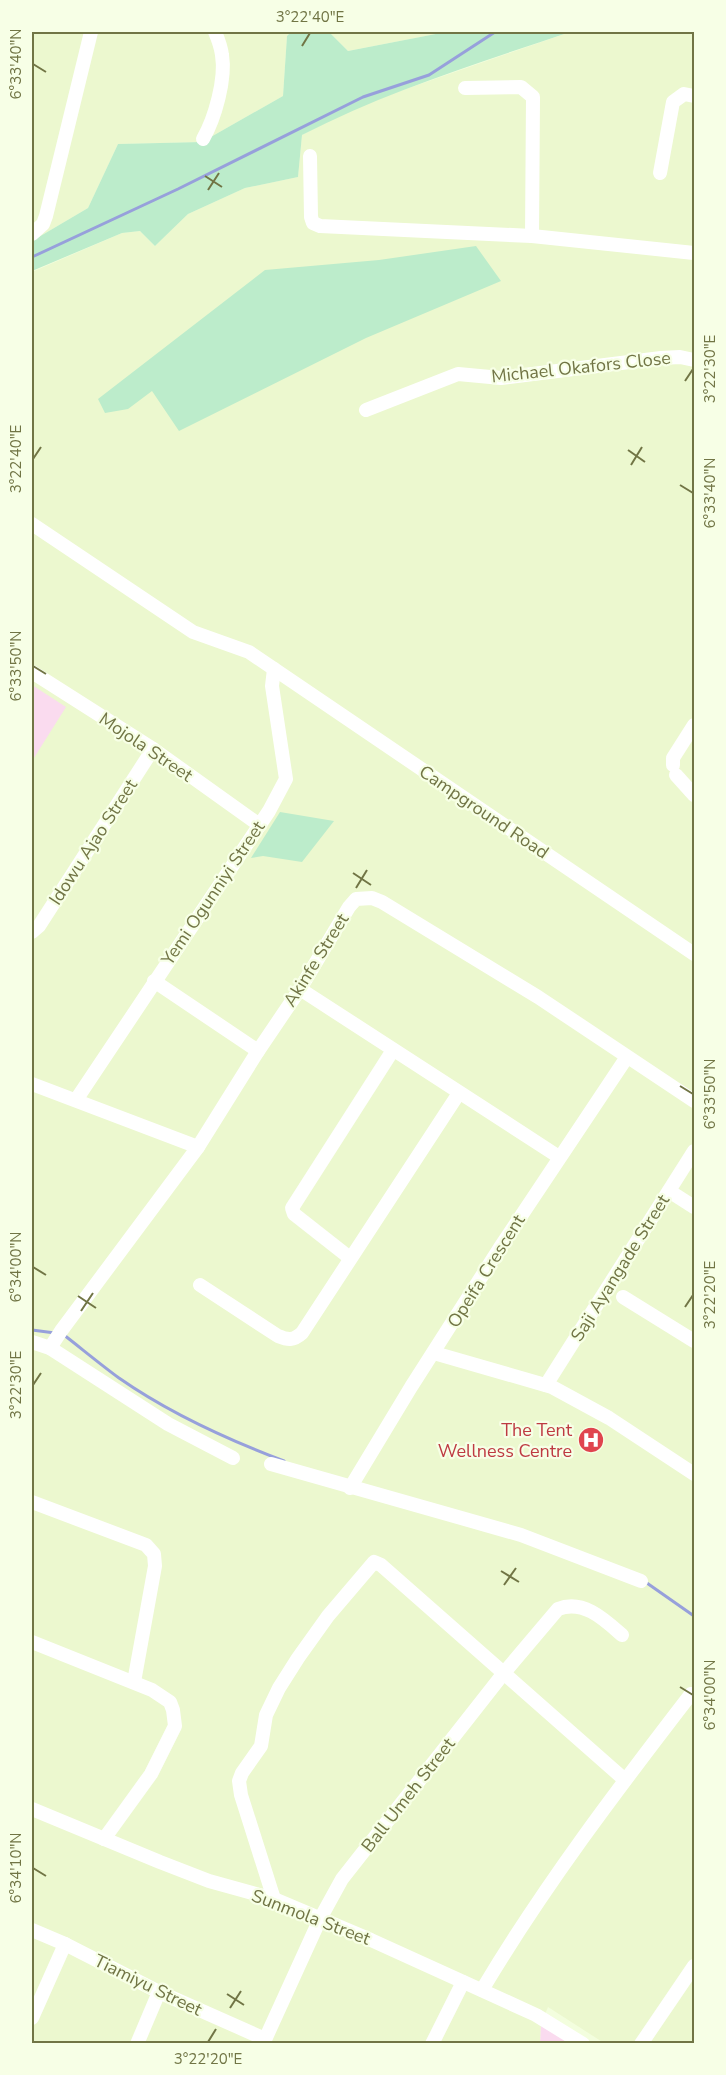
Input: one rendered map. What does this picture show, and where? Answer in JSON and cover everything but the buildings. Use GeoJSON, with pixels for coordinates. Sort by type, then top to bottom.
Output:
{"type":"FeatureCollection","features":[{"type":"Feature","properties":{"kind":"street"},"geometry":{"type":"LineString","coordinates":[[32,234],[43,224],[46,216],[91,32]]}},
{"type":"Feature","properties":{"kind":"street"},"geometry":{"type":"LineString","coordinates":[[203,139],[215,108],[223,72],[222,55],[215,32]]}},
{"type":"Feature","properties":{"kind":"street"},"geometry":{"type":"LineString","coordinates":[[465,88],[521,87],[533,97],[532,236]]}},
{"type":"Feature","properties":{"kind":"street"},"geometry":{"type":"LineString","coordinates":[[660,173],[673,102],[684,94],[694,96]]}},
{"type":"Feature","properties":{"kind":"street"},"geometry":{"type":"LineString","coordinates":[[310,156],[311,217],[314,223],[320,226],[532,236],[694,253]]}},
{"type":"Feature","properties":{"kind":"street","name":"Michael Okafors Close"},"geometry":{"type":"LineString","coordinates":[[366,410],[458,374],[501,378],[661,358],[680,357],[694,360]]}},
{"type":"Feature","properties":{"kind":"street","name":"Campground Road"},"geometry":{"type":"LineString","coordinates":[[32,524],[174,621],[193,632],[249,652],[694,954]]}},
{"type":"Feature","properties":{"kind":"street","name":"Yemi Ogunniyi Street"},"geometry":{"type":"LineString","coordinates":[[76,1100],[268,810],[286,779],[272,686],[274,669]]}},
{"type":"Feature","properties":{"kind":"street","name":"Mojola Street"},"geometry":{"type":"LineString","coordinates":[[32,672],[153,749],[258,824]]}},
{"type":"Feature","properties":{"kind":"street"},"geometry":{"type":"LineString","coordinates":[[694,725],[673,758],[674,770],[694,795]]}},
{"type":"Feature","properties":{"kind":"street","name":"Idowu Ajao Street"},"geometry":{"type":"LineString","coordinates":[[32,932],[39,926],[153,749]]}},
{"type":"Feature","properties":{"kind":"street","name":"Akinfe Street"},"geometry":{"type":"LineString","coordinates":[[55,1340],[198,1147],[356,899],[372,898],[382,902],[538,997],[694,1101]]}},
{"type":"Feature","properties":{"kind":"street"},"geometry":{"type":"LineString","coordinates":[[154,981],[258,1051]]}},
{"type":"Feature","properties":{"kind":"street"},"geometry":{"type":"LineString","coordinates":[[300,989],[559,1157]]}},
{"type":"Feature","properties":{"kind":"street"},"geometry":{"type":"LineString","coordinates":[[350,1258],[294,1214],[292,1208],[393,1050]]}},
{"type":"Feature","properties":{"kind":"street","name":"Opeifa Crescent"},"geometry":{"type":"LineString","coordinates":[[352,1484],[559,1157],[627,1057]]}},
{"type":"Feature","properties":{"kind":"street"},"geometry":{"type":"LineString","coordinates":[[32,1084],[198,1147]]}},
{"type":"Feature","properties":{"kind":"street"},"geometry":{"type":"LineString","coordinates":[[200,1285],[278,1336],[286,1340],[296,1339],[459,1093]]}},
{"type":"Feature","properties":{"kind":"street","name":"Saji Ayangade Street"},"geometry":{"type":"LineString","coordinates":[[546,1384],[694,1151]]}},
{"type":"Feature","properties":{"kind":"street"},"geometry":{"type":"LineString","coordinates":[[669,1191],[694,1207]]}},
{"type":"Feature","properties":{"kind":"street"},"geometry":{"type":"LineString","coordinates":[[623,1297],[694,1341]]}},
{"type":"Feature","properties":{"kind":"street"},"geometry":{"type":"LineString","coordinates":[[32,1342],[55,1340],[168,1424],[233,1458]]}},
{"type":"Feature","properties":{"kind":"street"},"geometry":{"type":"LineString","coordinates":[[434,1353],[546,1384],[576,1399],[694,1474]]}},
{"type":"Feature","properties":{"kind":"street"},"geometry":{"type":"LineString","coordinates":[[271,1464],[352,1484],[521,1535],[642,1581]]}},
{"type":"Feature","properties":{"kind":"street"},"geometry":{"type":"LineString","coordinates":[[32,1502],[146,1545],[154,1554],[155,1566],[134,1683]]}},
{"type":"Feature","properties":{"kind":"street"},"geometry":{"type":"LineString","coordinates":[[274,1899],[241,1795],[242,1773],[261,1746],[266,1715],[279,1688],[322,1625],[371,1564],[377,1562],[381,1565],[625,1780]]}},
{"type":"Feature","properties":{"kind":"street","name":"Ball Umeh Street"},"geometry":{"type":"LineString","coordinates":[[264,2041],[320,1919],[342,1878],[503,1674],[558,1609],[568,1605],[580,1606],[606,1621],[622,1635]]}},
{"type":"Feature","properties":{"kind":"street"},"geometry":{"type":"LineString","coordinates":[[32,1642],[152,1690],[170,1702],[173,1710],[175,1726],[151,1774],[104,1839]]}},
{"type":"Feature","properties":{"kind":"street"},"geometry":{"type":"LineString","coordinates":[[482,1990],[538,1900],[691,1694]]}},
{"type":"Feature","properties":{"kind":"street","name":"Sunmola Street"},"geometry":{"type":"LineString","coordinates":[[32,1809],[209,1881],[274,1899],[536,2015],[583,2043]]}},
{"type":"Feature","properties":{"kind":"street","name":"Tiamiyu Street"},"geometry":{"type":"LineString","coordinates":[[32,1930],[264,2041]]}},
{"type":"Feature","properties":{"kind":"street"},"geometry":{"type":"LineString","coordinates":[[32,2018],[65,1944]]}},
{"type":"Feature","properties":{"kind":"street"},"geometry":{"type":"LineString","coordinates":[[641,2043],[694,1966]]}},
{"type":"Feature","properties":{"kind":"street"},"geometry":{"type":"LineString","coordinates":[[432,2043],[463,1982]]}},
{"type":"Feature","properties":{"kind":"street"},"geometry":{"type":"LineString","coordinates":[[136,2043],[159,1992]]}},
{"type":"Feature","properties":{"kind":"shaded area"},"geometry":{"type":"Polygon","coordinates":[[[32,32],[291,32],[287,36],[283,96],[202,142],[118,144],[88,208],[32,241],[32,32]]]}},
{"type":"Feature","properties":{"kind":"shaded area"},"geometry":{"type":"Polygon","coordinates":[[[291,32],[329,32],[348,51],[446,32],[570,32],[400,91],[302,135],[298,177],[245,188],[188,214],[155,246],[140,231],[122,233],[32,271],[32,241],[88,208],[118,144],[202,142],[283,96],[287,36],[291,32]]]}},
{"type":"Feature","properties":{"kind":"shaded area"},"geometry":{"type":"Polygon","coordinates":[[[329,32],[446,32],[348,51],[329,32]]]}},
{"type":"Feature","properties":{"kind":"shaded area"},"geometry":{"type":"Polygon","coordinates":[[[570,32],[694,32],[694,2043],[604,2043],[548,2007],[541,2024],[540,2043],[32,2043],[32,272],[122,233],[140,231],[155,246],[188,214],[245,188],[298,177],[302,135],[383,97],[570,32]]]}},
{"type":"Feature","properties":{"kind":"shaded area"},"geometry":{"type":"Polygon","coordinates":[[[476,246],[501,281],[366,338],[179,431],[152,391],[128,409],[105,413],[98,399],[265,270],[379,260],[476,246]]]}},
{"type":"Feature","properties":{"kind":"shaded area"},"geometry":{"type":"Polygon","coordinates":[[[32,685],[66,707],[32,761],[32,685]]]}},
{"type":"Feature","properties":{"kind":"shaded area"},"geometry":{"type":"Polygon","coordinates":[[[280,812],[334,821],[302,862],[263,856],[251,858],[280,812]]]}},
{"type":"Feature","properties":{"kind":"shaded area"},"geometry":{"type":"Polygon","coordinates":[[[541,2024],[572,2044],[540,2044],[541,2024]]]}},
{"type":"Feature","properties":{"kind":"waterway"},"geometry":{"type":"LineString","coordinates":[[32,257],[178,189],[363,97],[429,75],[495,32]]}},
{"type":"Feature","properties":{"kind":"waterway"},"geometry":{"type":"LineString","coordinates":[[32,1330],[55,1333]]}},
{"type":"Feature","properties":{"kind":"waterway"},"geometry":{"type":"LineString","coordinates":[[64,1335],[119,1378],[158,1403],[219,1434],[284,1461]]}},
{"type":"Feature","properties":{"kind":"waterway"},"geometry":{"type":"LineString","coordinates":[[644,1581],[694,1616]]}},
{"type":"Feature","properties":{"kind":"place","name":"The Tent Wellness Centre"},"geometry":{"type":"Point","coordinates":[591,1440]}}]}
